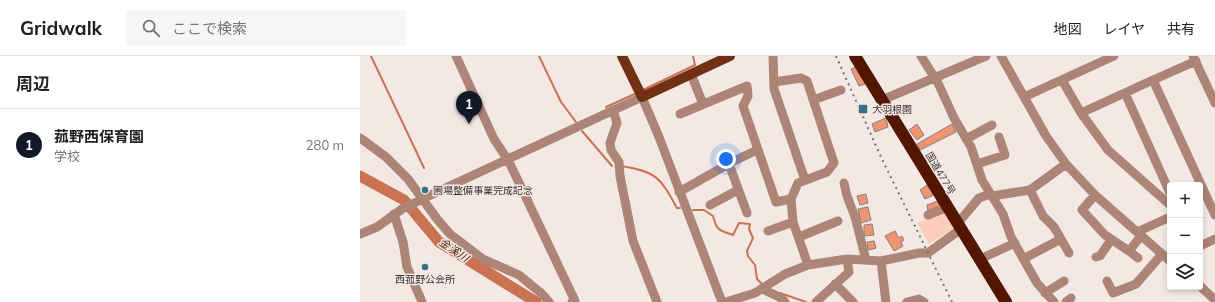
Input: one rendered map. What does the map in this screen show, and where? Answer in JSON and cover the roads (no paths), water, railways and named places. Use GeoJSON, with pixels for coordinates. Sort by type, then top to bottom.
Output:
{"type":"FeatureCollection","features":[{"type":"Feature","properties":{"kind":"highway","name":"国道477号"},"geometry":{"type":"LineString","coordinates":[[855,56],[1006,302]]}},
{"type":"Feature","properties":{"kind":"main road"},"geometry":{"type":"LineString","coordinates":[[622,56],[640,93],[691,74],[712,60],[730,56]]}},
{"type":"Feature","properties":{"kind":"street"},"geometry":{"type":"LineString","coordinates":[[456,56],[494,139],[508,160],[575,300],[572,302]]}},
{"type":"Feature","properties":{"kind":"street"},"geometry":{"type":"LineString","coordinates":[[773,56],[774,89],[805,180]]}},
{"type":"Feature","properties":{"kind":"street"},"geometry":{"type":"LineString","coordinates":[[921,56],[934,77],[966,139],[972,147],[982,180],[1003,214],[1023,258],[1037,283],[1054,302]]}},
{"type":"Feature","properties":{"kind":"street"},"geometry":{"type":"LineString","coordinates":[[882,100],[986,56]]}},
{"type":"Feature","properties":{"kind":"street"},"geometry":{"type":"LineString","coordinates":[[1001,56],[1046,136],[1066,164],[1095,195],[1167,258]]}},
{"type":"Feature","properties":{"kind":"street"},"geometry":{"type":"LineString","coordinates":[[1024,97],[1110,57]]}},
{"type":"Feature","properties":{"kind":"street"},"geometry":{"type":"LineString","coordinates":[[1081,114],[1195,59],[1215,103]]}},
{"type":"Feature","properties":{"kind":"street"},"geometry":{"type":"LineString","coordinates":[[691,74],[704,104]]}},
{"type":"Feature","properties":{"kind":"street"},"geometry":{"type":"LineString","coordinates":[[774,82],[801,78],[807,81],[834,163],[827,172],[798,182],[790,199],[793,222],[808,265]]}},
{"type":"Feature","properties":{"kind":"street"},"geometry":{"type":"LineString","coordinates":[[1062,80],[1081,114],[1108,150],[1167,202]]}},
{"type":"Feature","properties":{"kind":"street"},"geometry":{"type":"LineString","coordinates":[[1153,80],[1204,202],[1215,215]]}},
{"type":"Feature","properties":{"kind":"street"},"geometry":{"type":"LineString","coordinates":[[680,114],[747,86],[748,96],[743,106],[776,202],[790,199]]}},
{"type":"Feature","properties":{"kind":"street"},"geometry":{"type":"LineString","coordinates":[[813,100],[841,90]]}},
{"type":"Feature","properties":{"kind":"street"},"geometry":{"type":"LineString","coordinates":[[360,234],[377,227],[395,214],[439,191],[610,111],[640,93],[659,137],[722,302]]}},
{"type":"Feature","properties":{"kind":"street"},"geometry":{"type":"LineString","coordinates":[[1125,93],[1167,186]]}},
{"type":"Feature","properties":{"kind":"street"},"geometry":{"type":"LineString","coordinates":[[610,111],[617,123],[610,143],[611,150],[620,166],[633,241],[656,302]]}},
{"type":"Feature","properties":{"kind":"street"},"geometry":{"type":"LineString","coordinates":[[966,139],[992,125]]}},
{"type":"Feature","properties":{"kind":"street"},"geometry":{"type":"LineString","coordinates":[[977,164],[1005,156],[999,137]]}},
{"type":"Feature","properties":{"kind":"street"},"geometry":{"type":"LineString","coordinates":[[360,138],[395,166],[421,201],[450,234],[482,259],[519,274],[549,302]]}},
{"type":"Feature","properties":{"kind":"street"},"geometry":{"type":"LineString","coordinates":[[679,192],[757,150]]}},
{"type":"Feature","properties":{"kind":"street"},"geometry":{"type":"LineString","coordinates":[[729,164],[747,213]]}},
{"type":"Feature","properties":{"kind":"street"},"geometry":{"type":"LineString","coordinates":[[726,302],[755,293],[785,274],[808,265],[847,260],[881,261],[919,253],[928,253],[959,226],[979,198],[1030,190],[1066,164]]}},
{"type":"Feature","properties":{"kind":"street"},"geometry":{"type":"LineString","coordinates":[[844,183],[855,217],[866,260]]}},
{"type":"Feature","properties":{"kind":"street"},"geometry":{"type":"LineString","coordinates":[[710,205],[738,190]]}},
{"type":"Feature","properties":{"kind":"street"},"geometry":{"type":"LineString","coordinates":[[1030,190],[1045,219],[1054,227],[1069,253]]}},
{"type":"Feature","properties":{"kind":"street"},"geometry":{"type":"LineString","coordinates":[[1095,195],[1082,210],[1095,226],[1111,240],[1129,250],[1138,258]]}},
{"type":"Feature","properties":{"kind":"street"},"geometry":{"type":"LineString","coordinates":[[928,215],[948,207]]}},
{"type":"Feature","properties":{"kind":"street"},"geometry":{"type":"LineString","coordinates":[[395,214],[403,242],[407,267],[422,302]]}},
{"type":"Feature","properties":{"kind":"street"},"geometry":{"type":"LineString","coordinates":[[1129,250],[1139,234],[1168,218]]}},
{"type":"Feature","properties":{"kind":"street"},"geometry":{"type":"LineString","coordinates":[[768,231],[793,222]]}},
{"type":"Feature","properties":{"kind":"street"},"geometry":{"type":"LineString","coordinates":[[799,236],[838,222]]}},
{"type":"Feature","properties":{"kind":"street"},"geometry":{"type":"LineString","coordinates":[[1023,258],[1061,239]]}},
{"type":"Feature","properties":{"kind":"street"},"geometry":{"type":"LineString","coordinates":[[1203,245],[1215,239]]}},
{"type":"Feature","properties":{"kind":"street"},"geometry":{"type":"LineString","coordinates":[[1096,257],[1100,256],[1111,240]]}},
{"type":"Feature","properties":{"kind":"street"},"geometry":{"type":"LineString","coordinates":[[980,259],[1015,243]]}},
{"type":"Feature","properties":{"kind":"street"},"geometry":{"type":"LineString","coordinates":[[1106,281],[1113,293],[1128,288],[1136,284],[1162,254]]}},
{"type":"Feature","properties":{"kind":"street"},"geometry":{"type":"LineString","coordinates":[[816,302],[849,272],[847,260]]}},
{"type":"Feature","properties":{"kind":"street"},"geometry":{"type":"LineString","coordinates":[[881,261],[886,302]]}},
{"type":"Feature","properties":{"kind":"street"},"geometry":{"type":"LineString","coordinates":[[1046,293],[1064,281]]}},
{"type":"Feature","properties":{"kind":"street"},"geometry":{"type":"LineString","coordinates":[[835,284],[854,302]]}},
{"type":"Feature","properties":{"kind":"street"},"geometry":{"type":"LineString","coordinates":[[1203,288],[1215,286]]}},
{"type":"Feature","properties":{"kind":"street"},"geometry":{"type":"LineString","coordinates":[[765,287],[768,293],[782,298],[785,302]]}},
{"type":"Feature","properties":{"kind":"street"},"geometry":{"type":"LineString","coordinates":[[1203,288],[1215,300]]}},
{"type":"Feature","properties":{"kind":"street"},"geometry":{"type":"LineString","coordinates":[[907,302],[918,299],[924,302]]}},
{"type":"Feature","properties":{"kind":"waterway"},"geometry":{"type":"LineString","coordinates":[[371,56],[424,168]]}},
{"type":"Feature","properties":{"kind":"waterway"},"geometry":{"type":"LineString","coordinates":[[539,56],[561,102],[576,122]]}},
{"type":"Feature","properties":{"kind":"waterway"},"geometry":{"type":"LineString","coordinates":[[643,90],[695,65],[693,56]]}},
{"type":"Feature","properties":{"kind":"waterway"},"geometry":{"type":"LineString","coordinates":[[608,110],[606,107],[637,93]]}},
{"type":"Feature","properties":{"kind":"waterway"},"geometry":{"type":"LineString","coordinates":[[582,131],[612,166]]}},
{"type":"Feature","properties":{"kind":"waterway"},"geometry":{"type":"LineString","coordinates":[[621,166],[643,171],[656,178],[666,189],[677,208],[680,208]]}},
{"type":"Feature","properties":{"kind":"waterway","name":"金溪川"},"geometry":{"type":"LineString","coordinates":[[360,176],[404,200],[439,242],[536,302]]}},
{"type":"Feature","properties":{"kind":"waterway"},"geometry":{"type":"LineString","coordinates":[[693,210],[704,210],[713,216],[719,229],[733,235],[739,223],[750,224],[749,229],[753,238],[747,251],[748,256],[755,265],[757,279],[762,284]]}},
{"type":"Feature","properties":{"kind":"waterway"},"geometry":{"type":"LineString","coordinates":[[780,293],[806,302]]}},
{"type":"Feature","properties":{"kind":"railway"},"geometry":{"type":"LineString","coordinates":[[836,56],[881,157],[952,302]]}},
{"type":"Feature","properties":{"kind":"place","name":"大羽根園"},"geometry":{"type":"Point","coordinates":[863,109]}},
{"type":"Feature","properties":{"kind":"place","name":"菰野西保育園"},"geometry":{"type":"Point","coordinates":[469,124]}},
{"type":"Feature","properties":{"kind":"place","name":"圃場整備事業完成記念"},"geometry":{"type":"Point","coordinates":[425,190]}},
{"type":"Feature","properties":{"kind":"place","name":"西菰野公会所"},"geometry":{"type":"Point","coordinates":[425,267]}}]}
